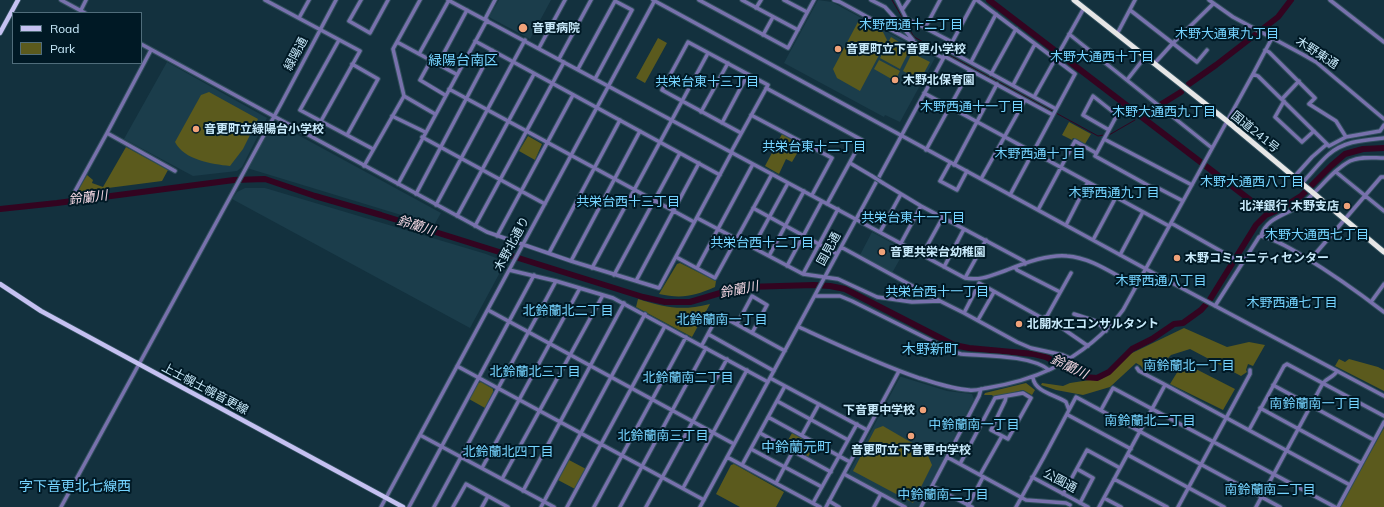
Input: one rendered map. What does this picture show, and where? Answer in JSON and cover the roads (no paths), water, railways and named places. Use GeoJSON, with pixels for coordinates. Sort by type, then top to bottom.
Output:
{"type":"FeatureCollection","features":[{"type":"Feature","properties":{"kind":"highway","name":"国道241号"},"geometry":{"type":"LineString","coordinates":[[1074,0],[1227,121],[1384,252]]}},
{"type":"Feature","properties":{"kind":"main road"},"geometry":{"type":"LineString","coordinates":[[0,33],[18,0]]}},
{"type":"Feature","properties":{"kind":"main road","name":"上士幌士幌音更線"},"geometry":{"type":"LineString","coordinates":[[0,284],[41,311],[403,507]]}},
{"type":"Feature","properties":{"kind":"street"},"geometry":{"type":"LineString","coordinates":[[60,0],[84,12]]}},
{"type":"Feature","properties":{"kind":"street"},"geometry":{"type":"LineString","coordinates":[[81,10],[86,0]]}},
{"type":"Feature","properties":{"kind":"street"},"geometry":{"type":"LineString","coordinates":[[266,0],[273,2],[320,30],[360,51],[321,121]]}},
{"type":"Feature","properties":{"kind":"street"},"geometry":{"type":"LineString","coordinates":[[299,18],[309,0]]}},
{"type":"Feature","properties":{"kind":"street","name":"緑陽通"},"geometry":{"type":"LineString","coordinates":[[61,507],[336,0]]}},
{"type":"Feature","properties":{"kind":"street"},"geometry":{"type":"LineString","coordinates":[[361,0],[349,21],[370,33],[388,0]]}},
{"type":"Feature","properties":{"kind":"street"},"geometry":{"type":"LineString","coordinates":[[364,166],[404,96],[393,49],[420,0]]}},
{"type":"Feature","properties":{"kind":"street"},"geometry":{"type":"LineString","coordinates":[[420,54],[449,0],[856,220],[965,278],[978,282],[1042,318],[1047,316],[1071,273]]}},
{"type":"Feature","properties":{"kind":"street"},"geometry":{"type":"LineString","coordinates":[[398,184],[475,41],[495,0]]}},
{"type":"Feature","properties":{"kind":"street"},"geometry":{"type":"LineString","coordinates":[[539,48],[565,0]]}},
{"type":"Feature","properties":{"kind":"street"},"geometry":{"type":"LineString","coordinates":[[559,59],[591,0]]}},
{"type":"Feature","properties":{"kind":"street"},"geometry":{"type":"LineString","coordinates":[[654,0],[981,180],[1384,396]]}},
{"type":"Feature","properties":{"kind":"street","name":"木野北通り"},"geometry":{"type":"LineString","coordinates":[[381,507],[654,0]]}},
{"type":"Feature","properties":{"kind":"street"},"geometry":{"type":"LineString","coordinates":[[699,0],[788,48],[814,0]]}},
{"type":"Feature","properties":{"kind":"street"},"geometry":{"type":"LineString","coordinates":[[706,4],[709,0]]}},
{"type":"Feature","properties":{"kind":"street"},"geometry":{"type":"LineString","coordinates":[[742,0],[798,30]]}},
{"type":"Feature","properties":{"kind":"street"},"geometry":{"type":"LineString","coordinates":[[756,8],[761,0]]}},
{"type":"Feature","properties":{"kind":"street"},"geometry":{"type":"LineString","coordinates":[[784,0],[807,12]]}},
{"type":"Feature","properties":{"kind":"street"},"geometry":{"type":"LineString","coordinates":[[834,0],[997,84],[1053,115]]}},
{"type":"Feature","properties":{"kind":"street"},"geometry":{"type":"LineString","coordinates":[[871,0],[885,7],[915,42]]}},
{"type":"Feature","properties":{"kind":"street"},"geometry":{"type":"LineString","coordinates":[[898,0],[906,18],[952,42]]}},
{"type":"Feature","properties":{"kind":"street"},"geometry":{"type":"LineString","coordinates":[[902,10],[909,0]]}},
{"type":"Feature","properties":{"kind":"street"},"geometry":{"type":"LineString","coordinates":[[925,28],[940,0]]}},
{"type":"Feature","properties":{"kind":"street"},"geometry":{"type":"LineString","coordinates":[[976,0],[1035,44],[1056,57],[1076,74],[1010,195]]}},
{"type":"Feature","properties":{"kind":"street","name":"国見通"},"geometry":{"type":"LineString","coordinates":[[700,507],[924,93],[976,0]]}},
{"type":"Feature","properties":{"kind":"street"},"geometry":{"type":"LineString","coordinates":[[1117,34],[1135,0]]}},
{"type":"Feature","properties":{"kind":"street","name":"木野東通"},"geometry":{"type":"LineString","coordinates":[[1209,0],[1233,17],[1316,62],[1384,120]]}},
{"type":"Feature","properties":{"kind":"street"},"geometry":{"type":"LineString","coordinates":[[1330,0],[1384,42]]}},
{"type":"Feature","properties":{"kind":"street"},"geometry":{"type":"LineString","coordinates":[[578,69],[615,1],[632,10],[595,79]]}},
{"type":"Feature","properties":{"kind":"street"},"geometry":{"type":"LineString","coordinates":[[1154,64],[1172,43],[1213,4]]}},
{"type":"Feature","properties":{"kind":"street"},"geometry":{"type":"LineString","coordinates":[[1034,96],[1084,8]]}},
{"type":"Feature","properties":{"kind":"street"},"geometry":{"type":"LineString","coordinates":[[438,64],[468,10]]}},
{"type":"Feature","properties":{"kind":"street"},"geometry":{"type":"LineString","coordinates":[[1130,10],[1196,62],[1207,50]]}},
{"type":"Feature","properties":{"kind":"street"},"geometry":{"type":"LineString","coordinates":[[971,62],[996,14]]}},
{"type":"Feature","properties":{"kind":"street"},"geometry":{"type":"LineString","coordinates":[[763,34],[773,16]]}},
{"type":"Feature","properties":{"kind":"street"},"geometry":{"type":"LineString","coordinates":[[991,74],[1016,29]]}},
{"type":"Feature","properties":{"kind":"street"},"geometry":{"type":"LineString","coordinates":[[1069,34],[1212,148]]}},
{"type":"Feature","properties":{"kind":"street"},"geometry":{"type":"LineString","coordinates":[[799,326],[867,358],[899,371],[948,387],[971,390],[1009,384],[1033,378],[1070,358],[1088,346],[1106,331],[1123,310],[1272,38]]}},
{"type":"Feature","properties":{"kind":"street"},"geometry":{"type":"LineString","coordinates":[[339,40],[300,110],[373,149]]}},
{"type":"Feature","properties":{"kind":"street"},"geometry":{"type":"LineString","coordinates":[[436,205],[525,40]]}},
{"type":"Feature","properties":{"kind":"street"},"geometry":{"type":"LineString","coordinates":[[475,41],[720,175]]}},
{"type":"Feature","properties":{"kind":"street"},"geometry":{"type":"LineString","coordinates":[[396,42],[456,74]]}},
{"type":"Feature","properties":{"kind":"street"},"geometry":{"type":"LineString","coordinates":[[142,45],[475,226],[497,236],[571,261],[659,288],[720,175],[751,114],[768,85],[688,42],[662,90],[741,133]]}},
{"type":"Feature","properties":{"kind":"street"},"geometry":{"type":"LineString","coordinates":[[1013,85],[1035,44]]}},
{"type":"Feature","properties":{"kind":"street"},"geometry":{"type":"LineString","coordinates":[[74,193],[151,50]]}},
{"type":"Feature","properties":{"kind":"street"},"geometry":{"type":"LineString","coordinates":[[416,194],[492,50]]}},
{"type":"Feature","properties":{"kind":"street"},"geometry":{"type":"LineString","coordinates":[[948,50],[1056,109]]}},
{"type":"Feature","properties":{"kind":"street"},"geometry":{"type":"LineString","coordinates":[[1266,50],[1316,98],[1309,104],[1336,121],[1346,137]]}},
{"type":"Feature","properties":{"kind":"street"},"geometry":{"type":"LineString","coordinates":[[592,268],[708,53]]}},
{"type":"Feature","properties":{"kind":"street"},"geometry":{"type":"LineString","coordinates":[[1127,80],[1146,57]]}},
{"type":"Feature","properties":{"kind":"street"},"geometry":{"type":"LineString","coordinates":[[431,60],[420,80],[445,95]]}},
{"type":"Feature","properties":{"kind":"street"},"geometry":{"type":"LineString","coordinates":[[475,226],[564,62]]}},
{"type":"Feature","properties":{"kind":"street"},"geometry":{"type":"LineString","coordinates":[[702,112],[728,63]]}},
{"type":"Feature","properties":{"kind":"street"},"geometry":{"type":"LineString","coordinates":[[347,135],[378,79],[352,64]]}},
{"type":"Feature","properties":{"kind":"street"},"geometry":{"type":"LineString","coordinates":[[926,150],[970,70]]}},
{"type":"Feature","properties":{"kind":"street"},"geometry":{"type":"LineString","coordinates":[[457,216],[534,74]]}},
{"type":"Feature","properties":{"kind":"street"},"geometry":{"type":"LineString","coordinates":[[722,123],[748,74]]}},
{"type":"Feature","properties":{"kind":"street"},"geometry":{"type":"LineString","coordinates":[[1253,74],[1258,76],[1329,146],[1346,137],[1380,131],[1384,126]]}},
{"type":"Feature","properties":{"kind":"street"},"geometry":{"type":"LineString","coordinates":[[1299,81],[1283,100],[1275,117],[1302,142],[1314,131]]}},
{"type":"Feature","properties":{"kind":"street"},"geometry":{"type":"LineString","coordinates":[[967,171],[956,190],[940,181],[977,122],[997,84]]}},
{"type":"Feature","properties":{"kind":"street"},"geometry":{"type":"LineString","coordinates":[[766,88],[862,140],[827,204]]}},
{"type":"Feature","properties":{"kind":"street"},"geometry":{"type":"LineString","coordinates":[[449,89],[694,222]]}},
{"type":"Feature","properties":{"kind":"street"},"geometry":{"type":"LineString","coordinates":[[924,93],[1143,212],[1240,262]]}},
{"type":"Feature","properties":{"kind":"street"},"geometry":{"type":"LineString","coordinates":[[497,236],[573,94]]}},
{"type":"Feature","properties":{"kind":"street"},"geometry":{"type":"LineString","coordinates":[[404,96],[435,114]]}},
{"type":"Feature","properties":{"kind":"street"},"geometry":{"type":"LineString","coordinates":[[1096,153],[1109,130],[1117,115],[1093,96],[1083,115],[1109,130]]}},
{"type":"Feature","properties":{"kind":"street"},"geometry":{"type":"LineString","coordinates":[[981,180],[1025,100]]}},
{"type":"Feature","properties":{"kind":"street"},"geometry":{"type":"LineString","coordinates":[[751,114],[832,158],[812,195]]}},
{"type":"Feature","properties":{"kind":"street"},"geometry":{"type":"LineString","coordinates":[[392,116],[425,132]]}},
{"type":"Feature","properties":{"kind":"street"},"geometry":{"type":"LineString","coordinates":[[549,253],[620,120]]}},
{"type":"Feature","properties":{"kind":"street"},"geometry":{"type":"LineString","coordinates":[[571,261],[640,131]]}},
{"type":"Feature","properties":{"kind":"street"},"geometry":{"type":"LineString","coordinates":[[107,133],[175,171]]}},
{"type":"Feature","properties":{"kind":"street"},"geometry":{"type":"LineString","coordinates":[[422,138],[545,204]]}},
{"type":"Feature","properties":{"kind":"street"},"geometry":{"type":"LineString","coordinates":[[1303,184],[1328,155],[1335,150],[1360,140],[1384,138]]}},
{"type":"Feature","properties":{"kind":"street"},"geometry":{"type":"LineString","coordinates":[[1104,139],[1192,186]]}},
{"type":"Feature","properties":{"kind":"street"},"geometry":{"type":"LineString","coordinates":[[1038,210],[1075,141],[1096,153],[1095,156],[1151,187],[1158,188],[1183,202]]}},
{"type":"Feature","properties":{"kind":"street"},"geometry":{"type":"LineString","coordinates":[[1294,176],[1327,144]]}},
{"type":"Feature","properties":{"kind":"street"},"geometry":{"type":"LineString","coordinates":[[614,275],[680,152]]}},
{"type":"Feature","properties":{"kind":"street"},"geometry":{"type":"LineString","coordinates":[[1213,305],[1240,262],[1259,236],[1261,236],[1263,229],[1270,221],[1296,207],[1349,162],[1356,159],[1384,158]]}},
{"type":"Feature","properties":{"kind":"street"},"geometry":{"type":"LineString","coordinates":[[636,281],[699,163]]}},
{"type":"Feature","properties":{"kind":"street"},"geometry":{"type":"LineString","coordinates":[[850,163],[921,206],[1024,261],[1025,264]]}},
{"type":"Feature","properties":{"kind":"street"},"geometry":{"type":"LineString","coordinates":[[697,268],[753,164]]}},
{"type":"Feature","properties":{"kind":"street"},"geometry":{"type":"LineString","coordinates":[[1336,172],[1384,212]]}},
{"type":"Feature","properties":{"kind":"street"},"geometry":{"type":"LineString","coordinates":[[676,257],[715,278],[772,174]]}},
{"type":"Feature","properties":{"kind":"street"},"geometry":{"type":"LineString","coordinates":[[1310,260],[1381,177],[1384,177]]}},
{"type":"Feature","properties":{"kind":"street"},"geometry":{"type":"LineString","coordinates":[[1066,225],[1088,182]]}},
{"type":"Feature","properties":{"kind":"street"},"geometry":{"type":"LineString","coordinates":[[753,247],[788,183]]}},
{"type":"Feature","properties":{"kind":"street"},"geometry":{"type":"LineString","coordinates":[[769,256],[804,191]]}},
{"type":"Feature","properties":{"kind":"street"},"geometry":{"type":"LineString","coordinates":[[880,232],[900,194]]}},
{"type":"Feature","properties":{"kind":"street"},"geometry":{"type":"LineString","coordinates":[[1093,240],[1116,197]]}},
{"type":"Feature","properties":{"kind":"street"},"geometry":{"type":"LineString","coordinates":[[787,266],[822,201]]}},
{"type":"Feature","properties":{"kind":"street"},"geometry":{"type":"LineString","coordinates":[[901,243],[921,206]]}},
{"type":"Feature","properties":{"kind":"street"},"geometry":{"type":"LineString","coordinates":[[753,208],[837,254]]}},
{"type":"Feature","properties":{"kind":"street"},"geometry":{"type":"LineString","coordinates":[[803,274],[838,209]]}},
{"type":"Feature","properties":{"kind":"street"},"geometry":{"type":"LineString","coordinates":[[1120,255],[1143,212]]}},
{"type":"Feature","properties":{"kind":"street"},"geometry":{"type":"LineString","coordinates":[[922,255],[943,217]]}},
{"type":"Feature","properties":{"kind":"street"},"geometry":{"type":"LineString","coordinates":[[697,218],[803,274],[824,279],[831,277],[845,281],[877,297],[912,302],[940,301]]}},
{"type":"Feature","properties":{"kind":"street"},"geometry":{"type":"LineString","coordinates":[[944,267],[964,229]]}},
{"type":"Feature","properties":{"kind":"street"},"geometry":{"type":"LineString","coordinates":[[1261,236],[1291,249],[1310,260],[1384,312]]}},
{"type":"Feature","properties":{"kind":"street"},"geometry":{"type":"LineString","coordinates":[[965,278],[986,240]]}},
{"type":"Feature","properties":{"kind":"street"},"geometry":{"type":"LineString","coordinates":[[841,247],[1017,342],[1031,348],[1070,358]]}},
{"type":"Feature","properties":{"kind":"street"},"geometry":{"type":"LineString","coordinates":[[964,313],[978,282],[1015,267],[1053,256],[1073,257],[1096,264],[1137,286]]}},
{"type":"Feature","properties":{"kind":"street"},"geometry":{"type":"LineString","coordinates":[[1015,267],[1017,270],[1060,292]]}},
{"type":"Feature","properties":{"kind":"street"},"geometry":{"type":"LineString","coordinates":[[509,270],[556,281],[614,298],[747,370],[786,386],[868,430]]}},
{"type":"Feature","properties":{"kind":"street"},"geometry":{"type":"LineString","coordinates":[[409,507],[534,276]]}},
{"type":"Feature","properties":{"kind":"street"},"geometry":{"type":"LineString","coordinates":[[434,507],[556,281]]}},
{"type":"Feature","properties":{"kind":"street"},"geometry":{"type":"LineString","coordinates":[[1371,302],[1384,284]]}},
{"type":"Feature","properties":{"kind":"street"},"geometry":{"type":"LineString","coordinates":[[482,468],[580,288]]}},
{"type":"Feature","properties":{"kind":"street"},"geometry":{"type":"LineString","coordinates":[[978,320],[994,292]]}},
{"type":"Feature","properties":{"kind":"street"},"geometry":{"type":"LineString","coordinates":[[502,479],[603,295]]}},
{"type":"Feature","properties":{"kind":"street"},"geometry":{"type":"LineString","coordinates":[[737,324],[752,296],[768,305],[752,333]]}},
{"type":"Feature","properties":{"kind":"street"},"geometry":{"type":"LineString","coordinates":[[815,296],[840,296],[958,353],[1029,360],[1044,366],[1049,370]]}},
{"type":"Feature","properties":{"kind":"street"},"geometry":{"type":"LineString","coordinates":[[523,491],[624,303]]}},
{"type":"Feature","properties":{"kind":"street"},"geometry":{"type":"LineString","coordinates":[[488,310],[734,444]]}},
{"type":"Feature","properties":{"kind":"street"},"geometry":{"type":"LineString","coordinates":[[541,507],[645,314]]}},
{"type":"Feature","properties":{"kind":"street"},"geometry":{"type":"LineString","coordinates":[[1074,314],[1096,321],[1106,331]]}},
{"type":"Feature","properties":{"kind":"street"},"geometry":{"type":"LineString","coordinates":[[702,345],[716,319],[725,318],[785,351]]}},
{"type":"Feature","properties":{"kind":"street"},"geometry":{"type":"LineString","coordinates":[[568,507],[665,326]]}},
{"type":"Feature","properties":{"kind":"street"},"geometry":{"type":"LineString","coordinates":[[1062,328],[1088,346]]}},
{"type":"Feature","properties":{"kind":"street"},"geometry":{"type":"LineString","coordinates":[[708,334],[774,371]]}},
{"type":"Feature","properties":{"kind":"street"},"geometry":{"type":"LineString","coordinates":[[594,507],[686,337]]}},
{"type":"Feature","properties":{"kind":"street"},"geometry":{"type":"LineString","coordinates":[[620,507],[706,348]]}},
{"type":"Feature","properties":{"kind":"street"},"geometry":{"type":"LineString","coordinates":[[652,507],[647,506],[727,359]]}},
{"type":"Feature","properties":{"kind":"street"},"geometry":{"type":"LineString","coordinates":[[1249,430],[1273,385],[1284,366],[1287,364],[1384,416]]}},
{"type":"Feature","properties":{"kind":"street"},"geometry":{"type":"LineString","coordinates":[[457,366],[704,500]]}},
{"type":"Feature","properties":{"kind":"street"},"geometry":{"type":"LineString","coordinates":[[1137,368],[1139,371],[1165,386],[1350,485]]}},
{"type":"Feature","properties":{"kind":"street"},"geometry":{"type":"LineString","coordinates":[[683,488],[747,370]]}},
{"type":"Feature","properties":{"kind":"street"},"geometry":{"type":"LineString","coordinates":[[1178,507],[1250,374],[1250,370]]}},
{"type":"Feature","properties":{"kind":"street"},"geometry":{"type":"LineString","coordinates":[[826,507],[899,371]]}},
{"type":"Feature","properties":{"kind":"street"},"geometry":{"type":"LineString","coordinates":[[1256,507],[1323,383],[1335,375],[1337,371]]}},
{"type":"Feature","properties":{"kind":"street"},"geometry":{"type":"LineString","coordinates":[[1033,378],[1036,386],[1066,402],[1069,410]]}},
{"type":"Feature","properties":{"kind":"street"},"geometry":{"type":"LineString","coordinates":[[1273,385],[1374,440]]}},
{"type":"Feature","properties":{"kind":"street"},"geometry":{"type":"LineString","coordinates":[[742,465],[786,386]]}},
{"type":"Feature","properties":{"kind":"street"},"geometry":{"type":"LineString","coordinates":[[1099,507],[1165,386]]}},
{"type":"Feature","properties":{"kind":"street"},"geometry":{"type":"LineString","coordinates":[[1101,410],[1113,388],[1336,507],[1350,485],[1384,422]]}},
{"type":"Feature","properties":{"kind":"street"},"geometry":{"type":"LineString","coordinates":[[921,507],[979,396],[981,389]]}},
{"type":"Feature","properties":{"kind":"street"},"geometry":{"type":"LineString","coordinates":[[960,464],[995,398],[1006,397],[1021,392],[1031,398],[1008,439],[990,430],[1006,401],[1006,397]]}},
{"type":"Feature","properties":{"kind":"street"},"geometry":{"type":"LineString","coordinates":[[1032,477],[1068,415],[1076,397],[1280,507]]}},
{"type":"Feature","properties":{"kind":"street"},"geometry":{"type":"LineString","coordinates":[[777,401],[848,440]]}},
{"type":"Feature","properties":{"kind":"street"},"geometry":{"type":"LineString","coordinates":[[802,435],[819,404]]}},
{"type":"Feature","properties":{"kind":"street"},"geometry":{"type":"LineString","coordinates":[[1260,408],[1362,463]]}},
{"type":"Feature","properties":{"kind":"street"},"geometry":{"type":"LineString","coordinates":[[1068,415],[1131,449]]}},
{"type":"Feature","properties":{"kind":"street"},"geometry":{"type":"LineString","coordinates":[[768,417],[850,462]]}},
{"type":"Feature","properties":{"kind":"street"},"geometry":{"type":"LineString","coordinates":[[814,503],[857,424]]}},
{"type":"Feature","properties":{"kind":"street"},"geometry":{"type":"LineString","coordinates":[[760,433],[831,472]]}},
{"type":"Feature","properties":{"kind":"street"},"geometry":{"type":"LineString","coordinates":[[420,435],[554,507]]}},
{"type":"Feature","properties":{"kind":"street"},"geometry":{"type":"LineString","coordinates":[[932,486],[969,506],[1002,436]]}},
{"type":"Feature","properties":{"kind":"street"},"geometry":{"type":"LineString","coordinates":[[751,449],[822,488]]}},
{"type":"Feature","properties":{"kind":"street"},"geometry":{"type":"LineString","coordinates":[[1063,494],[1087,450],[1120,468]]}},
{"type":"Feature","properties":{"kind":"street"},"geometry":{"type":"LineString","coordinates":[[776,483],[793,451]]}},
{"type":"Feature","properties":{"kind":"street"},"geometry":{"type":"LineString","coordinates":[[1128,455],[1224,507]]}},
{"type":"Feature","properties":{"kind":"street"},"geometry":{"type":"LineString","coordinates":[[727,457],[820,507]]}},
{"type":"Feature","properties":{"kind":"street"},"geometry":{"type":"LineString","coordinates":[[947,457],[1026,500],[1066,503],[1070,506],[1073,499]]}},
{"type":"Feature","properties":{"kind":"street"},"geometry":{"type":"LineString","coordinates":[[1077,469],[1093,478],[1080,503]]}},
{"type":"Feature","properties":{"kind":"street"},"geometry":{"type":"LineString","coordinates":[[844,474],[905,507]]}},
{"type":"Feature","properties":{"kind":"street","name":"公園通"},"geometry":{"type":"LineString","coordinates":[[1016,507],[1032,477],[1088,507]]}},
{"type":"Feature","properties":{"kind":"street"},"geometry":{"type":"LineString","coordinates":[[1114,479],[1167,507]]}},
{"type":"Feature","properties":{"kind":"street"},"geometry":{"type":"LineString","coordinates":[[453,507],[466,484],[508,507]]}},
{"type":"Feature","properties":{"kind":"street"},"geometry":{"type":"LineString","coordinates":[[874,507],[881,494]]}},
{"type":"Feature","properties":{"kind":"street"},"geometry":{"type":"LineString","coordinates":[[482,507],[488,496]]}},
{"type":"Feature","properties":{"kind":"street"},"geometry":{"type":"LineString","coordinates":[[1104,498],[1121,507]]}},
{"type":"Feature","properties":{"kind":"street"},"geometry":{"type":"LineString","coordinates":[[829,502],[839,507]]}},
{"type":"Feature","properties":{"kind":"street"},"geometry":{"type":"LineString","coordinates":[[1049,507],[1052,502]]}},
{"type":"Feature","properties":{"kind":"waterway"},"geometry":{"type":"LineString","coordinates":[[892,0],[914,37],[944,53]]}},
{"type":"Feature","properties":{"kind":"waterway"},"geometry":{"type":"LineString","coordinates":[[989,0],[1258,206],[1264,209],[1275,210]]}},
{"type":"Feature","properties":{"kind":"waterway"},"geometry":{"type":"LineString","coordinates":[[1189,84],[1278,17],[1291,0]]}},
{"type":"Feature","properties":{"kind":"waterway"},"geometry":{"type":"LineString","coordinates":[[947,54],[1054,112]]}},
{"type":"Feature","properties":{"kind":"waterway"},"geometry":{"type":"LineString","coordinates":[[1147,113],[1181,92]]}},
{"type":"Feature","properties":{"kind":"waterway"},"geometry":{"type":"LineString","coordinates":[[1056,113],[1098,136],[1104,135]]}},
{"type":"Feature","properties":{"kind":"waterway"},"geometry":{"type":"LineString","coordinates":[[1109,135],[1135,120]]}},
{"type":"Feature","properties":{"kind":"waterway","name":"鈴蘭川"},"geometry":{"type":"LineString","coordinates":[[0,209],[234,180],[265,179],[315,196],[381,215],[643,297],[665,302],[690,302],[746,287],[814,285],[845,289],[954,345],[969,348],[1034,354],[1046,357],[1084,377],[1097,378],[1109,372],[1132,349],[1152,339],[1174,324],[1183,323],[1201,310],[1209,301],[1256,225],[1266,215],[1280,209],[1301,196],[1345,154],[1363,149],[1384,148]]}},
{"type":"Feature","properties":{"kind":"place","name":"音更病院"},"geometry":{"type":"Point","coordinates":[523,28]}},
{"type":"Feature","properties":{"kind":"place","name":"音更町立下音更小学校"},"geometry":{"type":"Point","coordinates":[838,49]}},
{"type":"Feature","properties":{"kind":"place","name":"木野北保育園"},"geometry":{"type":"Point","coordinates":[895,80]}},
{"type":"Feature","properties":{"kind":"place","name":"音更町立緑陽台小学校"},"geometry":{"type":"Point","coordinates":[196,129]}},
{"type":"Feature","properties":{"kind":"place","name":"北洋銀行 木野支店"},"geometry":{"type":"Point","coordinates":[1347,206]}},
{"type":"Feature","properties":{"kind":"place","name":"音更共栄台幼稚園"},"geometry":{"type":"Point","coordinates":[882,252]}},
{"type":"Feature","properties":{"kind":"place","name":"木野コミュニティセンター"},"geometry":{"type":"Point","coordinates":[1177,258]}},
{"type":"Feature","properties":{"kind":"place","name":"北開水工コンサルタント"},"geometry":{"type":"Point","coordinates":[1019,324]}},
{"type":"Feature","properties":{"kind":"place","name":"下音更中学校"},"geometry":{"type":"Point","coordinates":[923,410]}},
{"type":"Feature","properties":{"kind":"place","name":"音更町立下音更中学校"},"geometry":{"type":"Point","coordinates":[911,436]}},
{"type":"Feature","properties":{"kind":"district","name":"木野西通十二丁目"},"geometry":{"type":"Point","coordinates":[911,25]}},
{"type":"Feature","properties":{"kind":"district","name":"木野大通東九丁目"},"geometry":{"type":"Point","coordinates":[1227,34]}},
{"type":"Feature","properties":{"kind":"district","name":"木野大通西十丁目"},"geometry":{"type":"Point","coordinates":[1102,57]}},
{"type":"Feature","properties":{"kind":"district","name":"緑陽台南区"},"geometry":{"type":"Point","coordinates":[463,61]}},
{"type":"Feature","properties":{"kind":"district","name":"共栄台東十三丁目"},"geometry":{"type":"Point","coordinates":[707,82]}},
{"type":"Feature","properties":{"kind":"district","name":"木野西通十一丁目"},"geometry":{"type":"Point","coordinates":[972,107]}},
{"type":"Feature","properties":{"kind":"district","name":"木野大通西九丁目"},"geometry":{"type":"Point","coordinates":[1164,112]}},
{"type":"Feature","properties":{"kind":"district","name":"共栄台東十二丁目"},"geometry":{"type":"Point","coordinates":[814,147]}},
{"type":"Feature","properties":{"kind":"district","name":"木野西通十丁目"},"geometry":{"type":"Point","coordinates":[1040,154]}},
{"type":"Feature","properties":{"kind":"district","name":"木野大通西八丁目"},"geometry":{"type":"Point","coordinates":[1252,182]}},
{"type":"Feature","properties":{"kind":"district","name":"木野西通九丁目"},"geometry":{"type":"Point","coordinates":[1114,193]}},
{"type":"Feature","properties":{"kind":"district","name":"共栄台西十三丁目"},"geometry":{"type":"Point","coordinates":[628,202]}},
{"type":"Feature","properties":{"kind":"district","name":"共栄台東十一丁目"},"geometry":{"type":"Point","coordinates":[913,218]}},
{"type":"Feature","properties":{"kind":"district","name":"木野大通西七丁目"},"geometry":{"type":"Point","coordinates":[1317,235]}},
{"type":"Feature","properties":{"kind":"district","name":"共栄台西十二丁目"},"geometry":{"type":"Point","coordinates":[762,243]}},
{"type":"Feature","properties":{"kind":"district","name":"木野西通八丁目"},"geometry":{"type":"Point","coordinates":[1161,281]}},
{"type":"Feature","properties":{"kind":"district","name":"共栄台西十一丁目"},"geometry":{"type":"Point","coordinates":[937,292]}},
{"type":"Feature","properties":{"kind":"district","name":"木野西通七丁目"},"geometry":{"type":"Point","coordinates":[1292,303]}},
{"type":"Feature","properties":{"kind":"district","name":"北鈴蘭北二丁目"},"geometry":{"type":"Point","coordinates":[568,311]}},
{"type":"Feature","properties":{"kind":"district","name":"北鈴蘭南一丁目"},"geometry":{"type":"Point","coordinates":[722,320]}},
{"type":"Feature","properties":{"kind":"district","name":"木野新町"},"geometry":{"type":"Point","coordinates":[930,350]}},
{"type":"Feature","properties":{"kind":"district","name":"南鈴蘭北一丁目"},"geometry":{"type":"Point","coordinates":[1189,366]}},
{"type":"Feature","properties":{"kind":"district","name":"北鈴蘭北三丁目"},"geometry":{"type":"Point","coordinates":[535,372]}},
{"type":"Feature","properties":{"kind":"district","name":"北鈴蘭南二丁目"},"geometry":{"type":"Point","coordinates":[688,378]}},
{"type":"Feature","properties":{"kind":"district","name":"南鈴蘭南一丁目"},"geometry":{"type":"Point","coordinates":[1315,404]}},
{"type":"Feature","properties":{"kind":"district","name":"南鈴蘭北二丁目"},"geometry":{"type":"Point","coordinates":[1150,421]}},
{"type":"Feature","properties":{"kind":"district","name":"中鈴蘭南一丁目"},"geometry":{"type":"Point","coordinates":[974,425]}},
{"type":"Feature","properties":{"kind":"district","name":"北鈴蘭南三丁目"},"geometry":{"type":"Point","coordinates":[663,436]}},
{"type":"Feature","properties":{"kind":"district","name":"中鈴蘭元町"},"geometry":{"type":"Point","coordinates":[796,448]}},
{"type":"Feature","properties":{"kind":"district","name":"北鈴蘭北四丁目"},"geometry":{"type":"Point","coordinates":[508,452]}},
{"type":"Feature","properties":{"kind":"district","name":"字下音更北七線西"},"geometry":{"type":"Point","coordinates":[75,487]}},
{"type":"Feature","properties":{"kind":"district","name":"南鈴蘭南二丁目"},"geometry":{"type":"Point","coordinates":[1270,490]}},
{"type":"Feature","properties":{"kind":"district","name":"中鈴蘭南二丁目"},"geometry":{"type":"Point","coordinates":[943,495]}}]}
